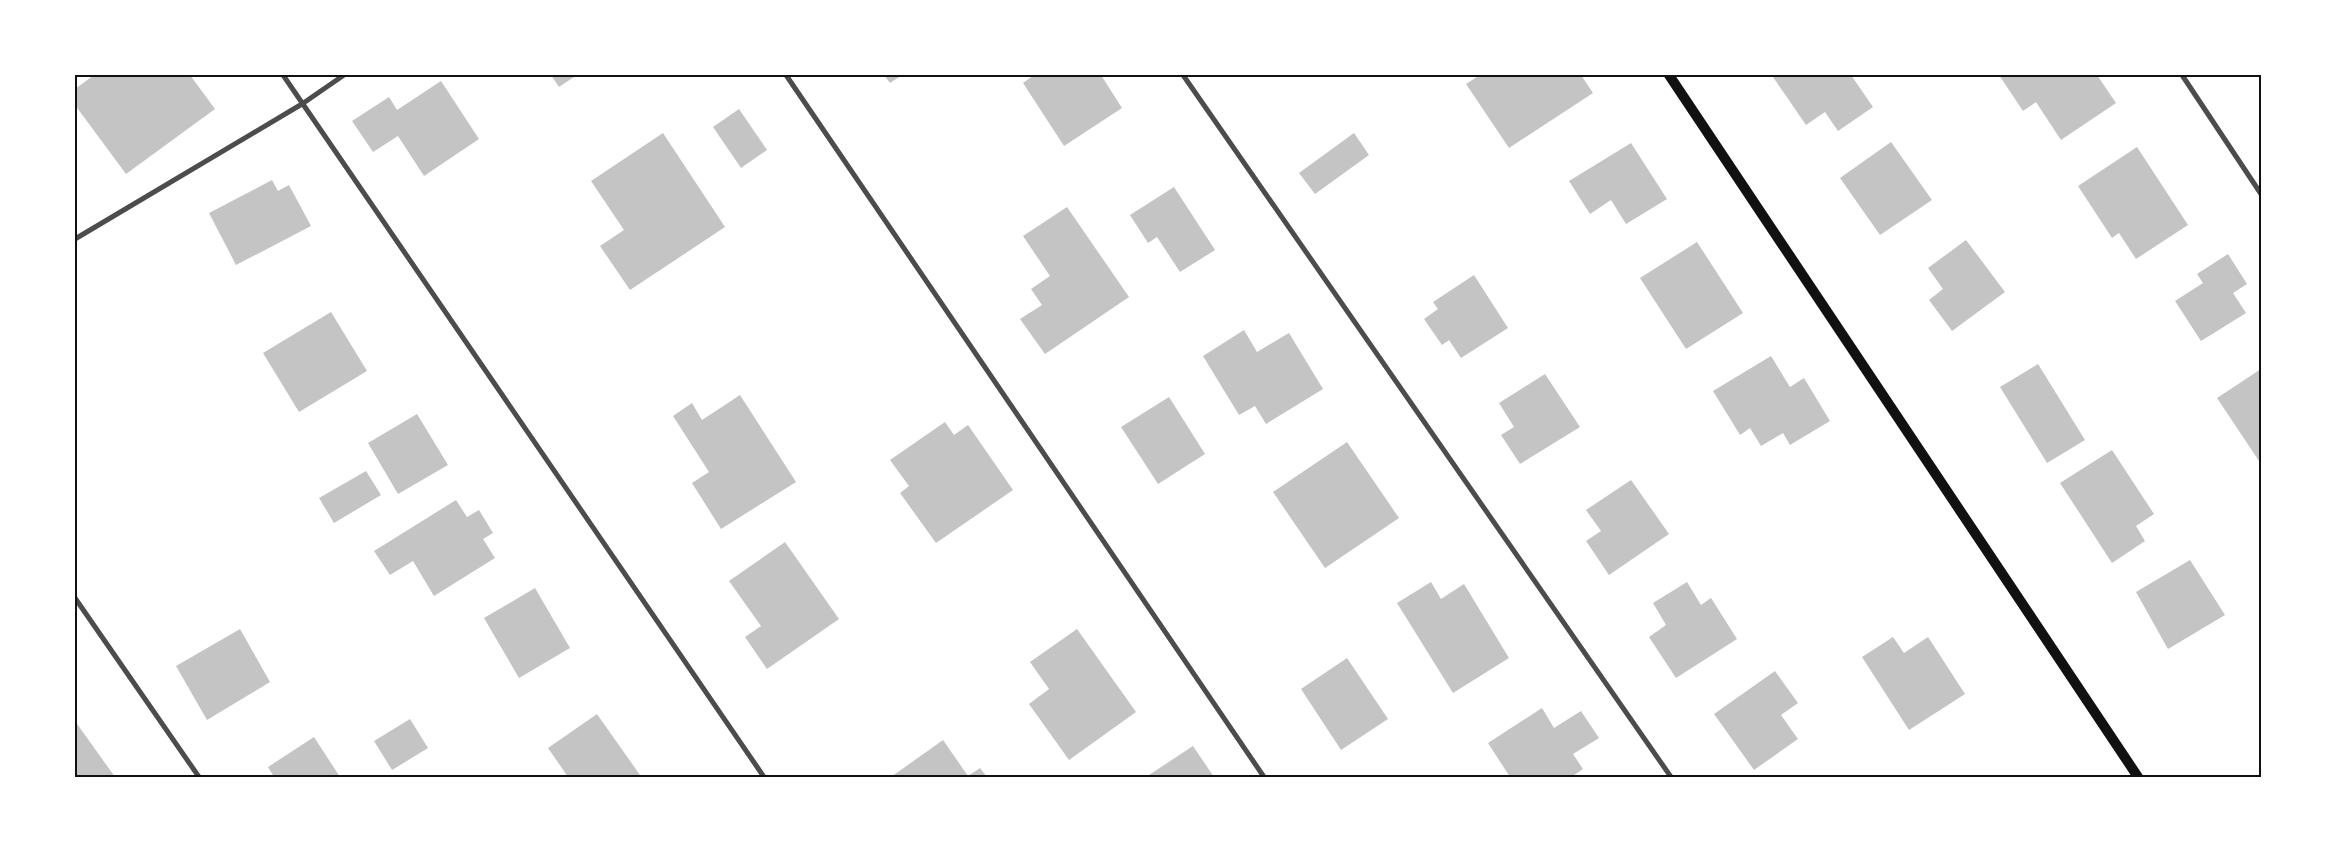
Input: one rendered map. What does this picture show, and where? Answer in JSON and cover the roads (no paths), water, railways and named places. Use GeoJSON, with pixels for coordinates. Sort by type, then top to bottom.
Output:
{"type":"FeatureCollection","features":[{"type":"Feature","properties":{"kind":"main road"},"geometry":{"type":"LineString","coordinates":[[1670,75],[2138,777]]}},
{"type":"Feature","properties":{"kind":"street"},"geometry":{"type":"LineString","coordinates":[[283,75],[764,777]]}},
{"type":"Feature","properties":{"kind":"street"},"geometry":{"type":"LineString","coordinates":[[75,240],[302,104],[344,75]]}},
{"type":"Feature","properties":{"kind":"street"},"geometry":{"type":"LineString","coordinates":[[786,75],[1264,777]]}},
{"type":"Feature","properties":{"kind":"street"},"geometry":{"type":"LineString","coordinates":[[1183,75],[1671,777]]}},
{"type":"Feature","properties":{"kind":"street"},"geometry":{"type":"LineString","coordinates":[[2182,75],[2261,194]]}},
{"type":"Feature","properties":{"kind":"street"},"geometry":{"type":"LineString","coordinates":[[75,598],[199,777]]}}]}
